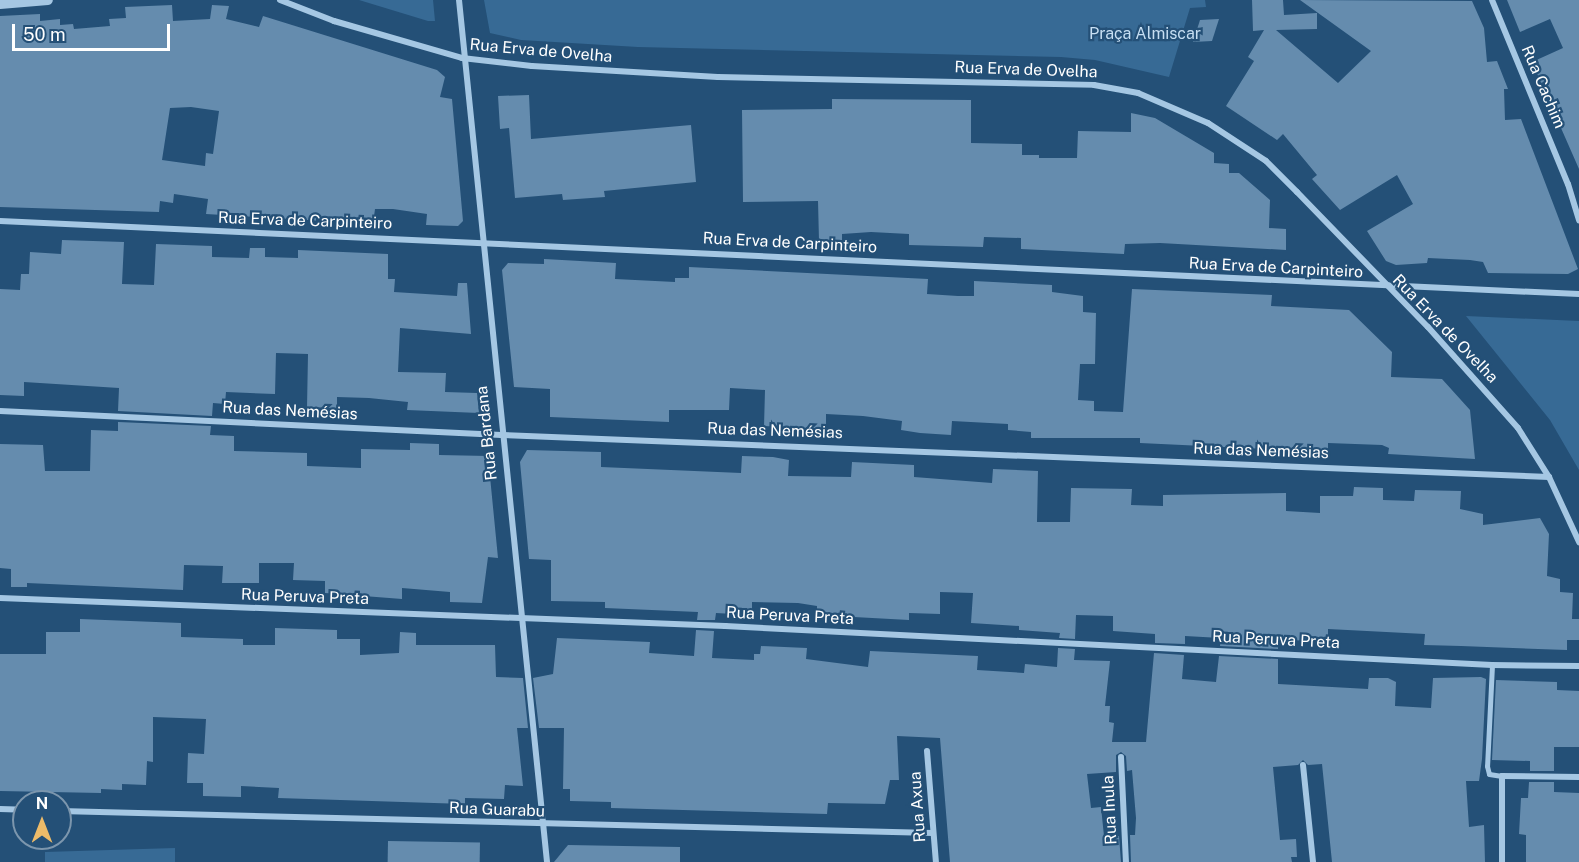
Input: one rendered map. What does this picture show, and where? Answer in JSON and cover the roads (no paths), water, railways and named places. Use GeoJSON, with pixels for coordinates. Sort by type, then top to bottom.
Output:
{"type":"FeatureCollection","features":[{"type":"Feature","properties":{"kind":"street"},"geometry":{"type":"LineString","coordinates":[[0,4],[48,0]]}},
{"type":"Feature","properties":{"kind":"street","name":"Rua Erva de Ovelha"},"geometry":{"type":"LineString","coordinates":[[280,0],[334,21],[462,58],[706,76],[1094,85],[1138,93],[1208,123],[1266,161],[1386,287],[1428,327],[1506,413],[1549,477],[1579,542]]}},
{"type":"Feature","properties":{"kind":"street","name":"Rua Bardana"},"geometry":{"type":"LineString","coordinates":[[459,0],[462,58],[547,862]]}},
{"type":"Feature","properties":{"kind":"street","name":"Rua Cachim"},"geometry":{"type":"LineString","coordinates":[[1491,0],[1568,184],[1579,220]]}},
{"type":"Feature","properties":{"kind":"street","name":"Rua Erva de Carpinteiro"},"geometry":{"type":"LineString","coordinates":[[0,221],[481,242],[1386,287],[1579,294]]}},
{"type":"Feature","properties":{"kind":"street","name":"Rua das Nemésias"},"geometry":{"type":"LineString","coordinates":[[0,411],[501,435],[1549,477]]}},
{"type":"Feature","properties":{"kind":"street","name":"Rua Peruva Preta"},"geometry":{"type":"LineString","coordinates":[[0,598],[521,619],[1492,665],[1579,666]]}},
{"type":"Feature","properties":{"kind":"street"},"geometry":{"type":"LineString","coordinates":[[1492,665],[1487,766],[1489,774],[1579,777]]}},
{"type":"Feature","properties":{"kind":"street","name":"Rua Axua"},"geometry":{"type":"LineString","coordinates":[[927,751],[936,862]]}},
{"type":"Feature","properties":{"kind":"street","name":"Rua Inula"},"geometry":{"type":"LineString","coordinates":[[1121,757],[1126,862]]}},
{"type":"Feature","properties":{"kind":"street"},"geometry":{"type":"LineString","coordinates":[[1303,765],[1313,862]]}},
{"type":"Feature","properties":{"kind":"street"},"geometry":{"type":"LineString","coordinates":[[1502,776],[1502,862]]}},
{"type":"Feature","properties":{"kind":"street","name":"Rua Guarabu"},"geometry":{"type":"LineString","coordinates":[[72,811],[933,833]]}},
{"type":"Feature","properties":{"kind":"park label","name":"Praça Almiscar"},"geometry":{"type":"Point","coordinates":[1145,34]}}]}
